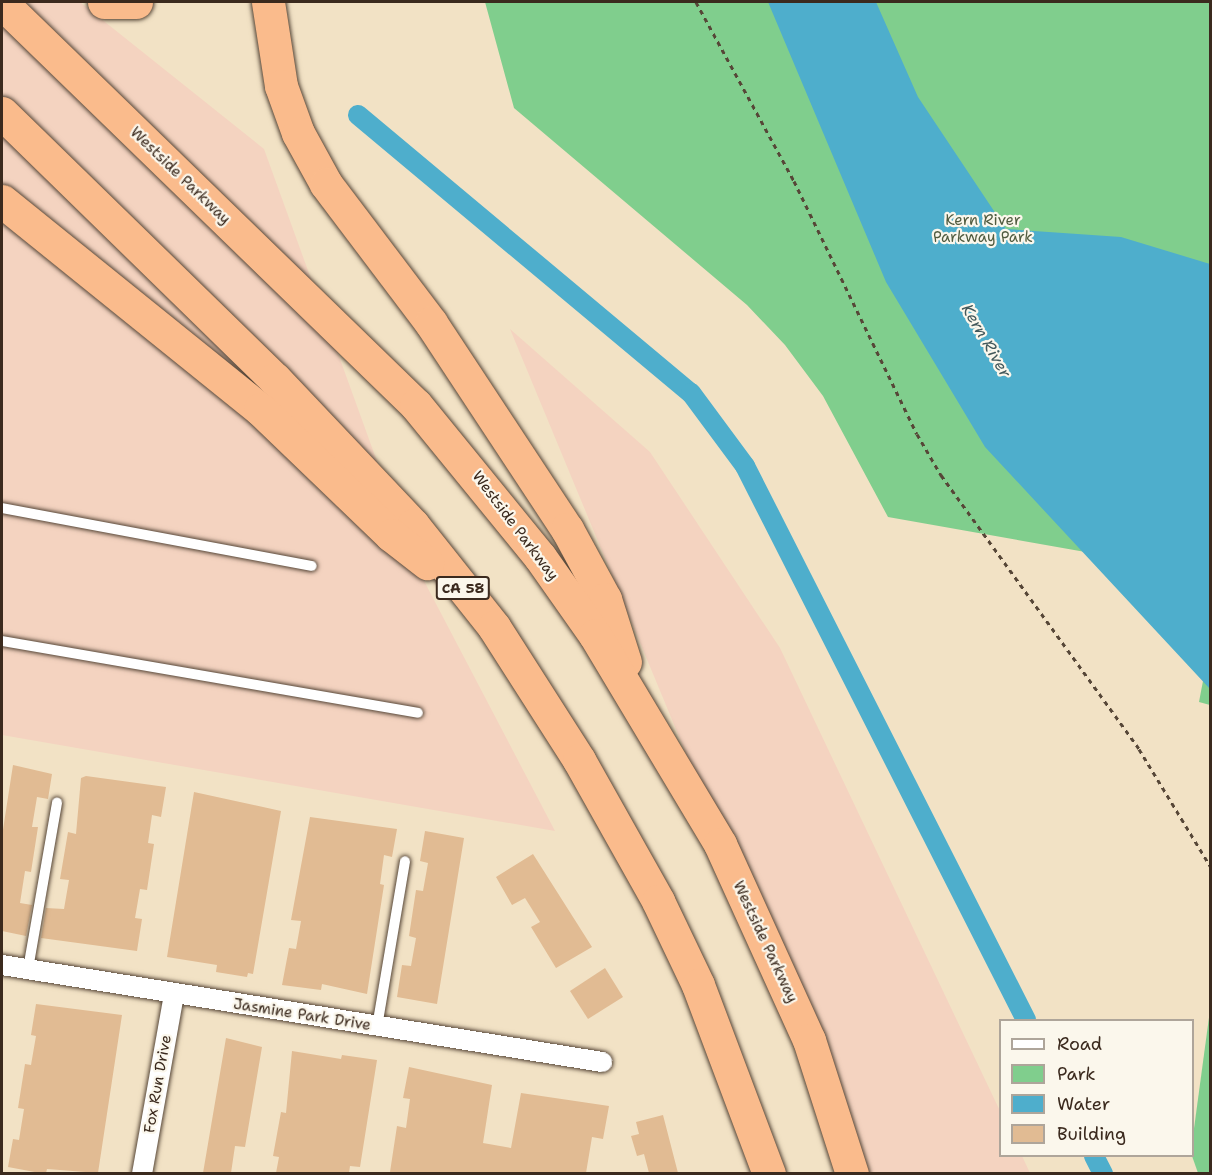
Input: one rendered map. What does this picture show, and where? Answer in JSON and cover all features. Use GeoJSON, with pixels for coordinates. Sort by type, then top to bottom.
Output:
{"type":"FeatureCollection","features":[{"type":"Feature","properties":{"kind":"highway"},"geometry":{"type":"LineString","coordinates":[[104,2],[136,2]]}},
{"type":"Feature","properties":{"kind":"highway"},"geometry":{"type":"LineString","coordinates":[[268,2],[281,86],[298,133],[326,184],[430,323],[567,529],[605,599],[642,715]]}},
{"type":"Feature","properties":{"kind":"highway","name":"Westside Parkway"},"geometry":{"type":"LineString","coordinates":[[2,3],[416,405],[540,557],[595,635],[720,844],[809,1040],[852,1173]]}},
{"type":"Feature","properties":{"kind":"highway","name":"CA 58"},"geometry":{"type":"LineString","coordinates":[[2,113],[283,387],[413,525],[494,627],[579,760],[658,901],[724,1050],[769,1173]]}},
{"type":"Feature","properties":{"kind":"highway"},"geometry":{"type":"LineString","coordinates":[[2,201],[260,409],[391,535],[464,592],[494,627]]}},
{"type":"Feature","properties":{"kind":"street","name":"Jasmine Park Drive"},"geometry":{"type":"LineString","coordinates":[[2,965],[174,995],[602,1062]]}},
{"type":"Feature","properties":{"kind":"street","name":"Fox Run Drive"},"geometry":{"type":"LineString","coordinates":[[142,1173],[174,995]]}},
{"type":"Feature","properties":{"kind":"lane"},"geometry":{"type":"LineString","coordinates":[[2,508],[312,566]]}},
{"type":"Feature","properties":{"kind":"lane"},"geometry":{"type":"LineString","coordinates":[[2,641],[418,713]]}},
{"type":"Feature","properties":{"kind":"lane"},"geometry":{"type":"LineString","coordinates":[[28,969],[57,803]]}},
{"type":"Feature","properties":{"kind":"lane"},"geometry":{"type":"LineString","coordinates":[[376,1027],[405,861]]}},
{"type":"Feature","properties":{"kind":"path"},"geometry":{"type":"LineString","coordinates":[[696,2],[794,181],[922,444],[1093,689],[1139,749],[1210,866]]}},
{"type":"Feature","properties":{"kind":"shaded area"},"geometry":{"type":"Polygon","coordinates":[[[2,2],[80,2],[264,149],[412,558],[555,831],[2,735],[2,2]]]}},
{"type":"Feature","properties":{"kind":"shaded area"},"geometry":{"type":"Polygon","coordinates":[[[510,329],[650,452],[780,648],[999,1109],[999,1157],[1022,1157],[1030,1173],[860,1173],[510,329]]]}},
{"type":"Feature","properties":{"kind":"green space","name":"Kern River Parkway Park"},"geometry":{"type":"Polygon","coordinates":[[[485,2],[1210,2],[1210,574],[888,517],[823,396],[785,345],[747,305],[514,108],[485,2]]]}},
{"type":"Feature","properties":{"kind":"green space"},"geometry":{"type":"Polygon","coordinates":[[[1210,644],[1210,705],[1199,702],[1210,644]]]}},
{"type":"Feature","properties":{"kind":"green space"},"geometry":{"type":"Polygon","coordinates":[[[1210,1010],[1210,1173],[1198,1173],[1192,1157],[1210,1010]]]}},
{"type":"Feature","properties":{"kind":"water","name":"Kern River"},"geometry":{"type":"Polygon","coordinates":[[[768,2],[876,2],[918,97],[1006,229],[1121,237],[1210,264],[1210,689],[985,447],[886,282],[768,2]]]}},
{"type":"Feature","properties":{"kind":"building"},"geometry":{"type":"Polygon","coordinates":[[[13,765],[52,774],[48,799],[37,797],[32,827],[38,827],[31,872],[25,871],[20,903],[32,905],[26,936],[2,931],[2,836],[13,765]]]}},
{"type":"Feature","properties":{"kind":"building"},"geometry":{"type":"Polygon","coordinates":[[[86,776],[166,787],[161,817],[152,815],[148,843],[154,844],[147,890],[140,889],[135,918],[142,919],[137,951],[41,938],[46,908],[64,909],[69,880],[60,879],[68,832],[76,834],[81,778],[86,776]]]}},
{"type":"Feature","properties":{"kind":"building"},"geometry":{"type":"Polygon","coordinates":[[[194,792],[281,811],[253,974],[248,973],[247,977],[216,972],[217,965],[167,957],[194,792]]]}},
{"type":"Feature","properties":{"kind":"building"},"geometry":{"type":"Polygon","coordinates":[[[310,817],[397,829],[392,857],[384,855],[380,884],[384,885],[367,994],[322,984],[321,990],[282,985],[289,948],[296,949],[301,921],[291,920],[310,817]]]}},
{"type":"Feature","properties":{"kind":"building"},"geometry":{"type":"Polygon","coordinates":[[[425,831],[464,838],[437,1004],[397,997],[402,965],[411,966],[416,938],[409,936],[416,890],[423,891],[428,863],[420,861],[425,831]]]}},
{"type":"Feature","properties":{"kind":"building"},"geometry":{"type":"Polygon","coordinates":[[[533,854],[592,947],[556,968],[531,927],[540,922],[525,898],[512,905],[496,877],[533,854]]]}},
{"type":"Feature","properties":{"kind":"building"},"geometry":{"type":"Polygon","coordinates":[[[605,968],[623,997],[588,1019],[570,991],[605,968]]]}},
{"type":"Feature","properties":{"kind":"building"},"geometry":{"type":"Polygon","coordinates":[[[36,1004],[122,1015],[98,1173],[47,1169],[46,1173],[40,1173],[8,1167],[13,1139],[19,1140],[24,1109],[18,1108],[25,1064],[31,1065],[36,1036],[31,1035],[36,1004]]]}},
{"type":"Feature","properties":{"kind":"building"},"geometry":{"type":"Polygon","coordinates":[[[226,1038],[262,1047],[245,1147],[235,1146],[231,1173],[203,1173],[226,1038]]]}},
{"type":"Feature","properties":{"kind":"building"},"geometry":{"type":"Polygon","coordinates":[[[292,1051],[341,1059],[342,1055],[377,1060],[360,1167],[350,1166],[349,1173],[276,1173],[279,1157],[273,1156],[281,1112],[286,1113],[292,1051]]]}},
{"type":"Feature","properties":{"kind":"building"},"geometry":{"type":"Polygon","coordinates":[[[409,1067],[492,1085],[483,1143],[511,1148],[521,1093],[609,1106],[603,1139],[592,1137],[586,1173],[390,1172],[397,1126],[406,1128],[410,1099],[403,1098],[409,1067]]]}},
{"type":"Feature","properties":{"kind":"building"},"geometry":{"type":"Polygon","coordinates":[[[663,1115],[678,1173],[649,1173],[644,1154],[637,1156],[631,1136],[639,1134],[636,1122],[663,1115]]]}},
{"type":"Feature","properties":{"kind":"waterway"},"geometry":{"type":"LineString","coordinates":[[358,115],[691,393],[745,466],[1025,1019]]}},
{"type":"Feature","properties":{"kind":"waterway"},"geometry":{"type":"LineString","coordinates":[[1094,1157],[1103,1174]]}}]}
